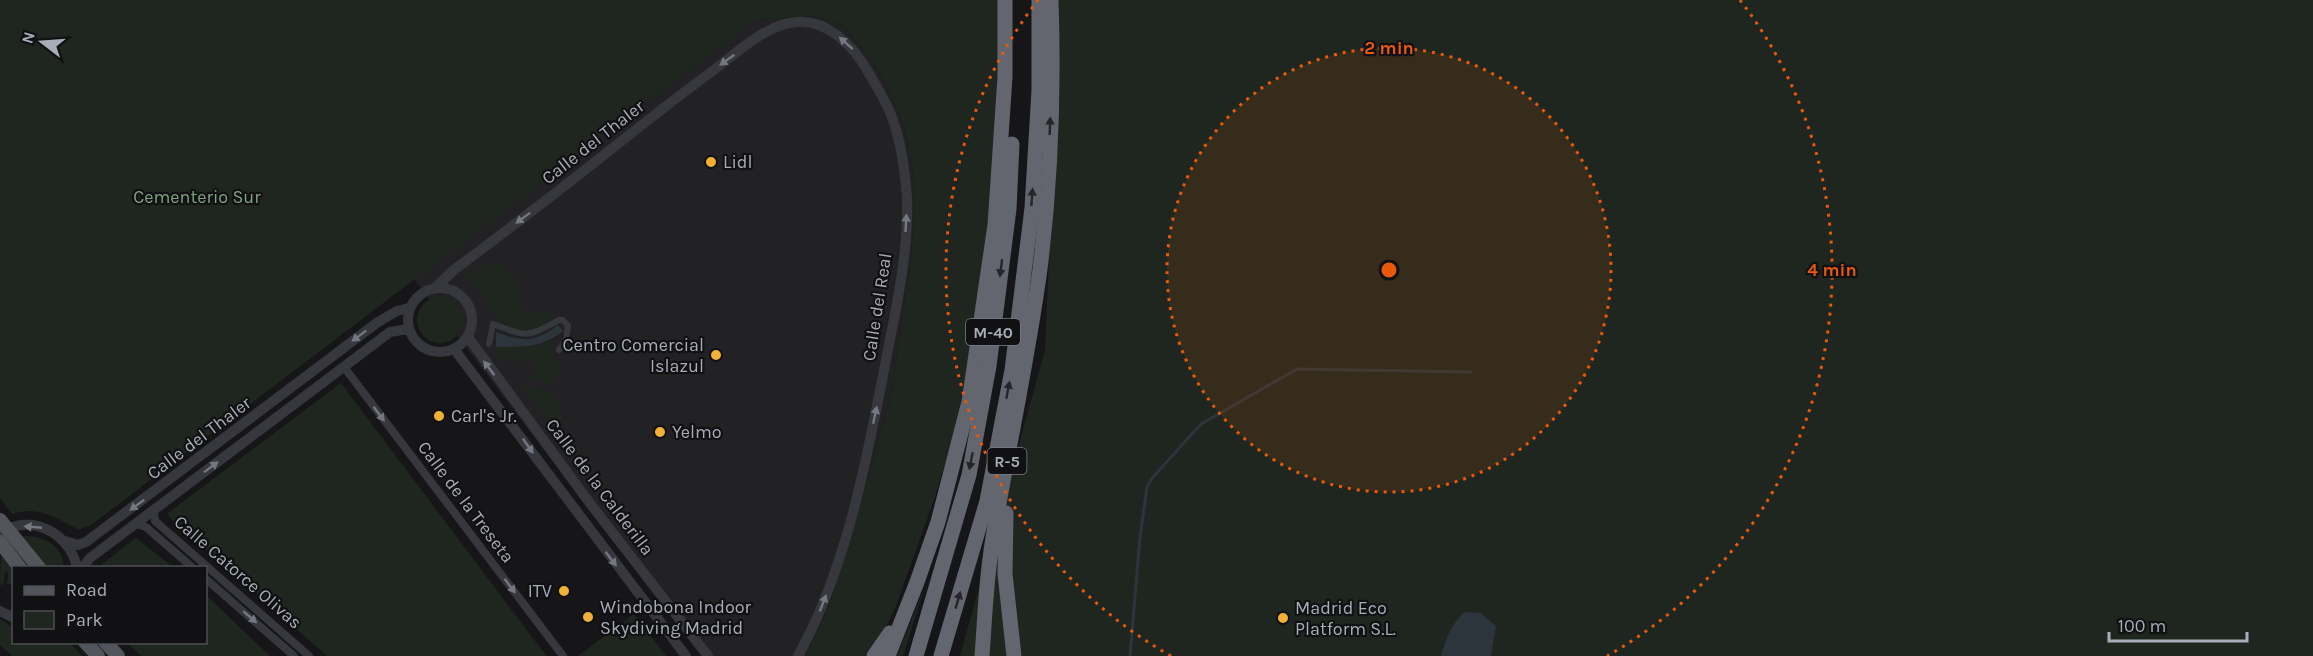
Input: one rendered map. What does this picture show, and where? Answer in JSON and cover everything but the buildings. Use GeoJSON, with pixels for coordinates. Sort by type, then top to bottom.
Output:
{"type":"FeatureCollection","features":[{"type":"Feature","properties":{"kind":"highway","name":"M-40"},"geometry":{"type":"LineString","coordinates":[[946,491],[969,402],[995,225],[1005,77],[1005,0]]}},
{"type":"Feature","properties":{"kind":"highway","name":"M-40"},"geometry":{"type":"LineString","coordinates":[[916,656],[969,475],[989,366],[1009,209],[1014,0]]}},
{"type":"Feature","properties":{"kind":"highway","name":"M-40"},"geometry":{"type":"LineString","coordinates":[[941,656],[987,501],[1012,370],[1032,208],[1039,90],[1039,0]]}},
{"type":"Feature","properties":{"kind":"highway","name":"M-40"},"geometry":{"type":"LineString","coordinates":[[1014,656],[1005,574],[1004,524],[1035,342],[1041,285],[1040,268],[1049,176],[1052,84],[1051,0]]}},
{"type":"Feature","properties":{"kind":"highway","name":"R-5"},"geometry":{"type":"LineString","coordinates":[[982,656],[993,540],[1024,372],[1040,268]]}},
{"type":"Feature","properties":{"kind":"highway"},"geometry":{"type":"LineString","coordinates":[[874,656],[899,616],[946,491]]}},
{"type":"Feature","properties":{"kind":"highway"},"geometry":{"type":"LineString","coordinates":[[888,656],[917,582],[946,491]]}},
{"type":"Feature","properties":{"kind":"main road"},"geometry":{"type":"LineString","coordinates":[[2,532],[20,566]]}},
{"type":"Feature","properties":{"kind":"main road"},"geometry":{"type":"LineString","coordinates":[[2,532],[38,566]]}},
{"type":"Feature","properties":{"kind":"main road"},"geometry":{"type":"LineString","coordinates":[[87,644],[98,656]]}},
{"type":"Feature","properties":{"kind":"main road"},"geometry":{"type":"LineString","coordinates":[[107,644],[118,656]]}},
{"type":"Feature","properties":{"kind":"street","name":"Calle del Real"},"geometry":{"type":"LineString","coordinates":[[775,27],[800,22],[828,30],[847,42],[859,56],[890,112],[901,153],[907,198],[905,244],[893,321],[866,457],[825,599],[798,656]]}},
{"type":"Feature","properties":{"kind":"street","name":"Calle del Thaler"},"geometry":{"type":"LineString","coordinates":[[436,288],[455,269],[675,99],[775,27]]}},
{"type":"Feature","properties":{"kind":"street"},"geometry":{"type":"LineString","coordinates":[[436,288],[450,289],[463,296],[471,309],[472,323],[468,337],[454,349],[439,353],[424,349],[412,338],[408,329],[409,308],[420,294],[436,288]]}},
{"type":"Feature","properties":{"kind":"street","name":"Calle del Thaler"},"geometry":{"type":"LineString","coordinates":[[65,541],[78,545],[86,542],[378,322],[397,311],[409,308]]}},
{"type":"Feature","properties":{"kind":"street"},"geometry":{"type":"LineString","coordinates":[[489,344],[493,324],[522,335],[534,334],[563,320],[568,326],[566,340],[559,350]]}},
{"type":"Feature","properties":{"kind":"street","name":"Calle del Thaler"},"geometry":{"type":"LineString","coordinates":[[83,566],[90,558],[390,332],[408,329]]}},
{"type":"Feature","properties":{"kind":"street","name":"Calle de la Calderilla"},"geometry":{"type":"LineString","coordinates":[[468,337],[589,502],[708,656]]}},
{"type":"Feature","properties":{"kind":"street","name":"Calle de la Calderilla"},"geometry":{"type":"LineString","coordinates":[[454,349],[686,656]]}},
{"type":"Feature","properties":{"kind":"street","name":"Calle de la Treseta"},"geometry":{"type":"LineString","coordinates":[[344,367],[563,656]]}},
{"type":"Feature","properties":{"kind":"street","name":"Calle Catorce Olivas"},"geometry":{"type":"LineString","coordinates":[[154,510],[155,521],[206,566]]}},
{"type":"Feature","properties":{"kind":"street","name":"Calle Catorce Olivas"},"geometry":{"type":"LineString","coordinates":[[135,524],[146,527],[192,566]]}},
{"type":"Feature","properties":{"kind":"street"},"geometry":{"type":"LineString","coordinates":[[2,532],[19,526],[37,526],[50,530],[65,541],[72,550],[77,566]]}},
{"type":"Feature","properties":{"kind":"street","name":"Calle Catorce Olivas"},"geometry":{"type":"LineString","coordinates":[[207,567],[309,656]]}},
{"type":"Feature","properties":{"kind":"street","name":"Calle Catorce Olivas"},"geometry":{"type":"LineString","coordinates":[[207,580],[294,656]]}},
{"type":"Feature","properties":{"kind":"shaded area","name":"Centro Comercial Islazul"},"geometry":{"type":"Polygon","coordinates":[[[815,16],[839,24],[847,30],[876,67],[889,90],[904,127],[911,157],[915,203],[911,258],[891,396],[828,609],[806,656],[701,656],[414,279],[756,20],[815,16]]]}},
{"type":"Feature","properties":{"kind":"shaded area"},"geometry":{"type":"Polygon","coordinates":[[[558,325],[563,331],[539,344],[496,347],[496,332],[514,338],[528,339],[542,335],[558,325]]]}},
{"type":"Feature","properties":{"kind":"shaded area"},"geometry":{"type":"Polygon","coordinates":[[[1465,612],[1481,613],[1496,626],[1491,656],[1441,656],[1456,621],[1465,612]]]}},
{"type":"Feature","properties":{"kind":"green space","name":"Cementerio Sur"},"geometry":{"type":"Polygon","coordinates":[[[0,0],[998,0],[999,78],[990,225],[964,401],[934,500],[896,606],[884,631],[866,656],[806,656],[828,609],[891,396],[911,258],[915,203],[911,157],[904,127],[889,90],[876,67],[847,30],[839,24],[815,16],[756,20],[91,525],[79,530],[55,517],[39,512],[12,514],[0,498],[0,0]]]}},
{"type":"Feature","properties":{"kind":"green space"},"geometry":{"type":"Polygon","coordinates":[[[1058,0],[2313,0],[2313,656],[960,656],[1045,350],[1059,25],[1058,0]]]}},
{"type":"Feature","properties":{"kind":"green space"},"geometry":{"type":"Polygon","coordinates":[[[502,262],[509,272],[512,270],[524,313],[557,313],[543,326],[526,331],[505,323],[497,317],[473,284],[464,278],[484,263],[491,270],[502,262]]]}},
{"type":"Feature","properties":{"kind":"green space"},"geometry":{"type":"Polygon","coordinates":[[[440,297],[456,304],[463,320],[456,336],[440,343],[424,336],[417,320],[424,304],[440,297]]]}},
{"type":"Feature","properties":{"kind":"green space"},"geometry":{"type":"Polygon","coordinates":[[[552,340],[553,352],[559,362],[554,385],[524,377],[537,371],[528,358],[517,362],[507,361],[499,356],[492,347],[535,346],[552,340]]]}},
{"type":"Feature","properties":{"kind":"green space"},"geometry":{"type":"Polygon","coordinates":[[[341,383],[547,656],[327,656],[170,518],[168,513],[341,383]]]}},
{"type":"Feature","properties":{"kind":"green space"},"geometry":{"type":"Polygon","coordinates":[[[525,384],[555,395],[564,424],[559,428],[586,463],[582,466],[522,386],[525,384]]]}},
{"type":"Feature","properties":{"kind":"green space"},"geometry":{"type":"Polygon","coordinates":[[[22,537],[41,538],[52,544],[60,553],[64,566],[45,566],[22,537]]]}},
{"type":"Feature","properties":{"kind":"green space"},"geometry":{"type":"Polygon","coordinates":[[[136,538],[172,566],[99,566],[136,538]]]}},
{"type":"Feature","properties":{"kind":"green space"},"geometry":{"type":"Polygon","coordinates":[[[1,555],[12,569],[12,584],[7,584],[8,572],[5,571],[3,587],[0,582],[1,555]]]}},
{"type":"Feature","properties":{"kind":"green space"},"geometry":{"type":"Polygon","coordinates":[[[925,586],[903,656],[897,656],[925,586]]]}},
{"type":"Feature","properties":{"kind":"green space"},"geometry":{"type":"Polygon","coordinates":[[[207,596],[270,656],[141,656],[128,644],[207,644],[207,596]]]}},
{"type":"Feature","properties":{"kind":"green space"},"geometry":{"type":"Polygon","coordinates":[[[634,614],[666,656],[578,656],[634,614]]]}},
{"type":"Feature","properties":{"kind":"green space"},"geometry":{"type":"Polygon","coordinates":[[[0,619],[12,626],[12,644],[71,644],[82,656],[12,656],[0,645],[0,619]]]}},
{"type":"Feature","properties":{"kind":"waterway"},"geometry":{"type":"LineString","coordinates":[[1130,656],[1140,537],[1147,487],[1153,477],[1201,424],[1297,369],[1471,372]]}},
{"type":"Feature","properties":{"kind":"place","name":"Lidl"},"geometry":{"type":"Point","coordinates":[711,162]}},
{"type":"Feature","properties":{"kind":"place","name":"Centro Comercial Islazul"},"geometry":{"type":"Point","coordinates":[716,355]}},
{"type":"Feature","properties":{"kind":"place","name":"Carl's Jr."},"geometry":{"type":"Point","coordinates":[439,416]}},
{"type":"Feature","properties":{"kind":"place","name":"Yelmo"},"geometry":{"type":"Point","coordinates":[660,432]}},
{"type":"Feature","properties":{"kind":"place","name":"ITV"},"geometry":{"type":"Point","coordinates":[564,591]}},
{"type":"Feature","properties":{"kind":"place","name":"Windobona Indoor Skydiving Madrid"},"geometry":{"type":"Point","coordinates":[588,617]}},
{"type":"Feature","properties":{"kind":"place","name":"Madrid Eco Platform S.L."},"geometry":{"type":"Point","coordinates":[1283,618]}}]}
